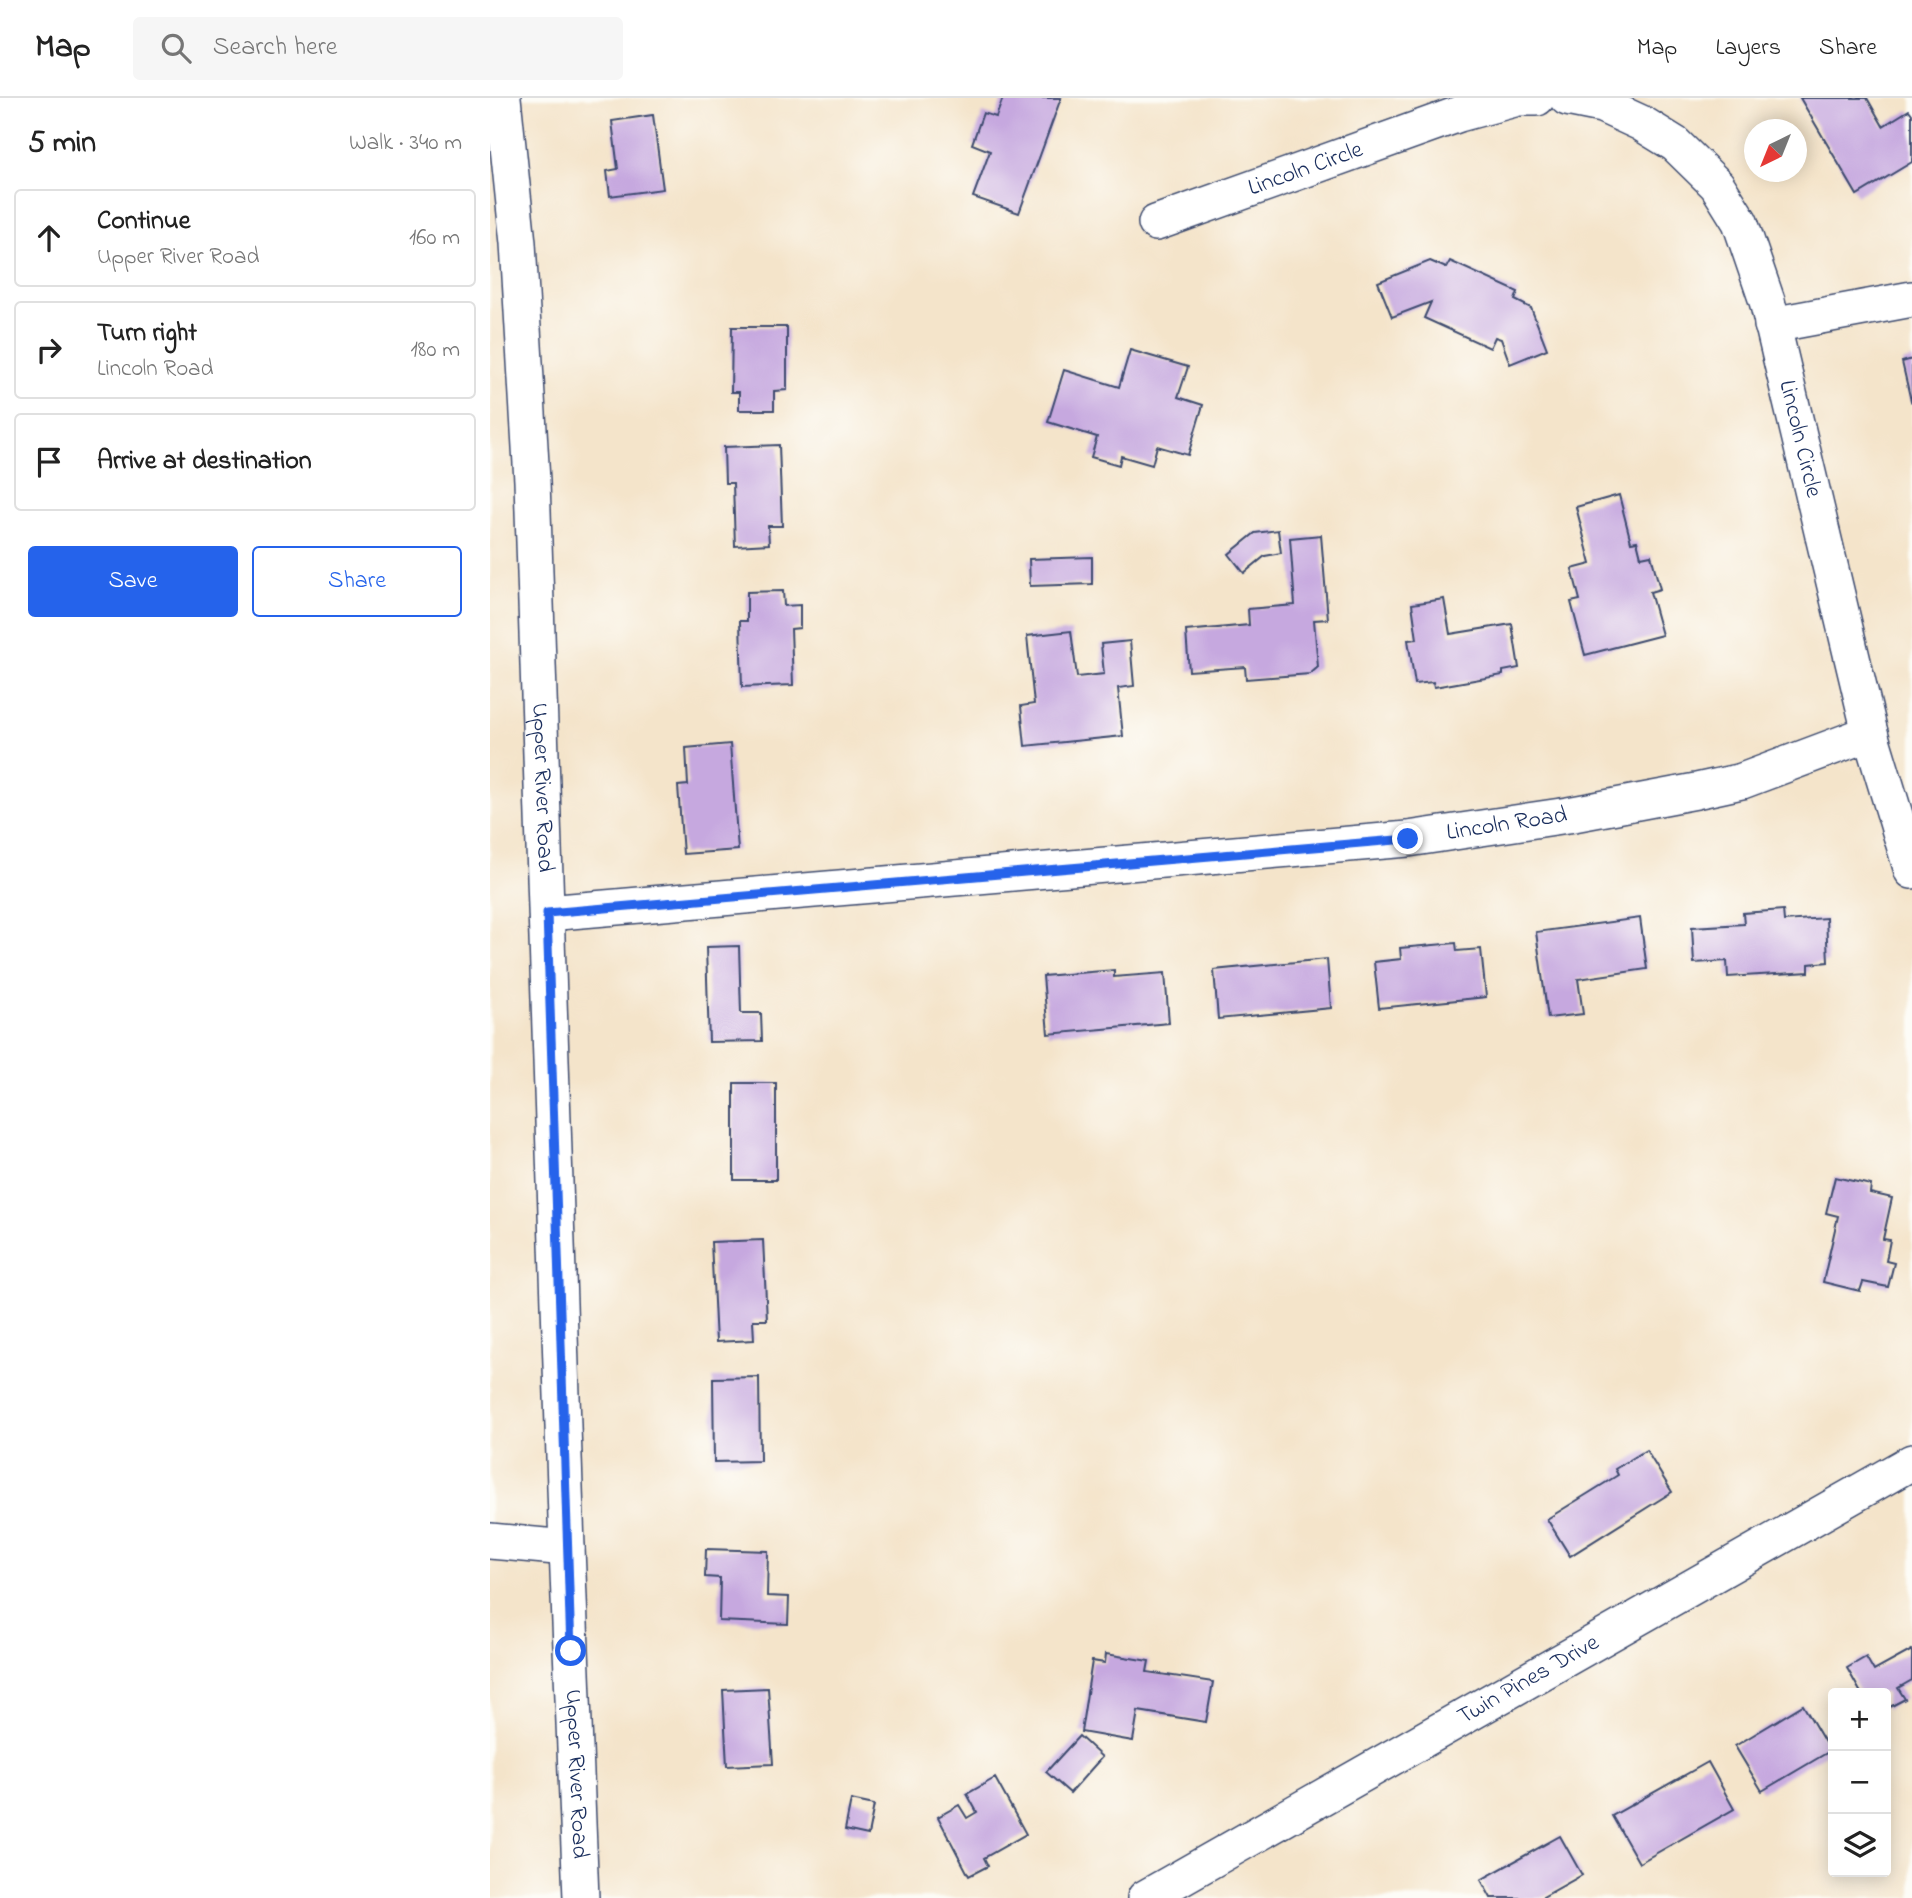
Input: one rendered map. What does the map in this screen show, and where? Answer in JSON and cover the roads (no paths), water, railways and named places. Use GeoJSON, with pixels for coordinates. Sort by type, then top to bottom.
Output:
{"type":"FeatureCollection","features":[{"type":"Feature","properties":{"kind":"street","name":"Upper River Road"},"geometry":{"type":"LineString","coordinates":[[503,98],[518,243],[532,481],[581,1898]]}},
{"type":"Feature","properties":{"kind":"street","name":"Lincoln Circle"},"geometry":{"type":"LineString","coordinates":[[1156,223],[1459,114],[1518,98],[1537,98]]}},
{"type":"Feature","properties":{"kind":"street","name":"Lincoln Circle"},"geometry":{"type":"LineString","coordinates":[[1567,98],[1602,105],[1641,123],[1675,144],[1717,185],[1741,222],[1767,300],[1870,733],[1912,871]]}},
{"type":"Feature","properties":{"kind":"street"},"geometry":{"type":"LineString","coordinates":[[1772,324],[1912,299]]}},
{"type":"Feature","properties":{"kind":"street","name":"Lincoln Road"},"geometry":{"type":"LineString","coordinates":[[547,913],[1408,839],[1567,816],[1708,789],[1742,781],[1870,733]]}},
{"type":"Feature","properties":{"kind":"street","name":"Twin Pines Drive"},"geometry":{"type":"LineString","coordinates":[[1145,1898],[1912,1462]]}},
{"type":"Feature","properties":{"kind":"street"},"geometry":{"type":"LineString","coordinates":[[490,1541],[567,1548]]}}]}
